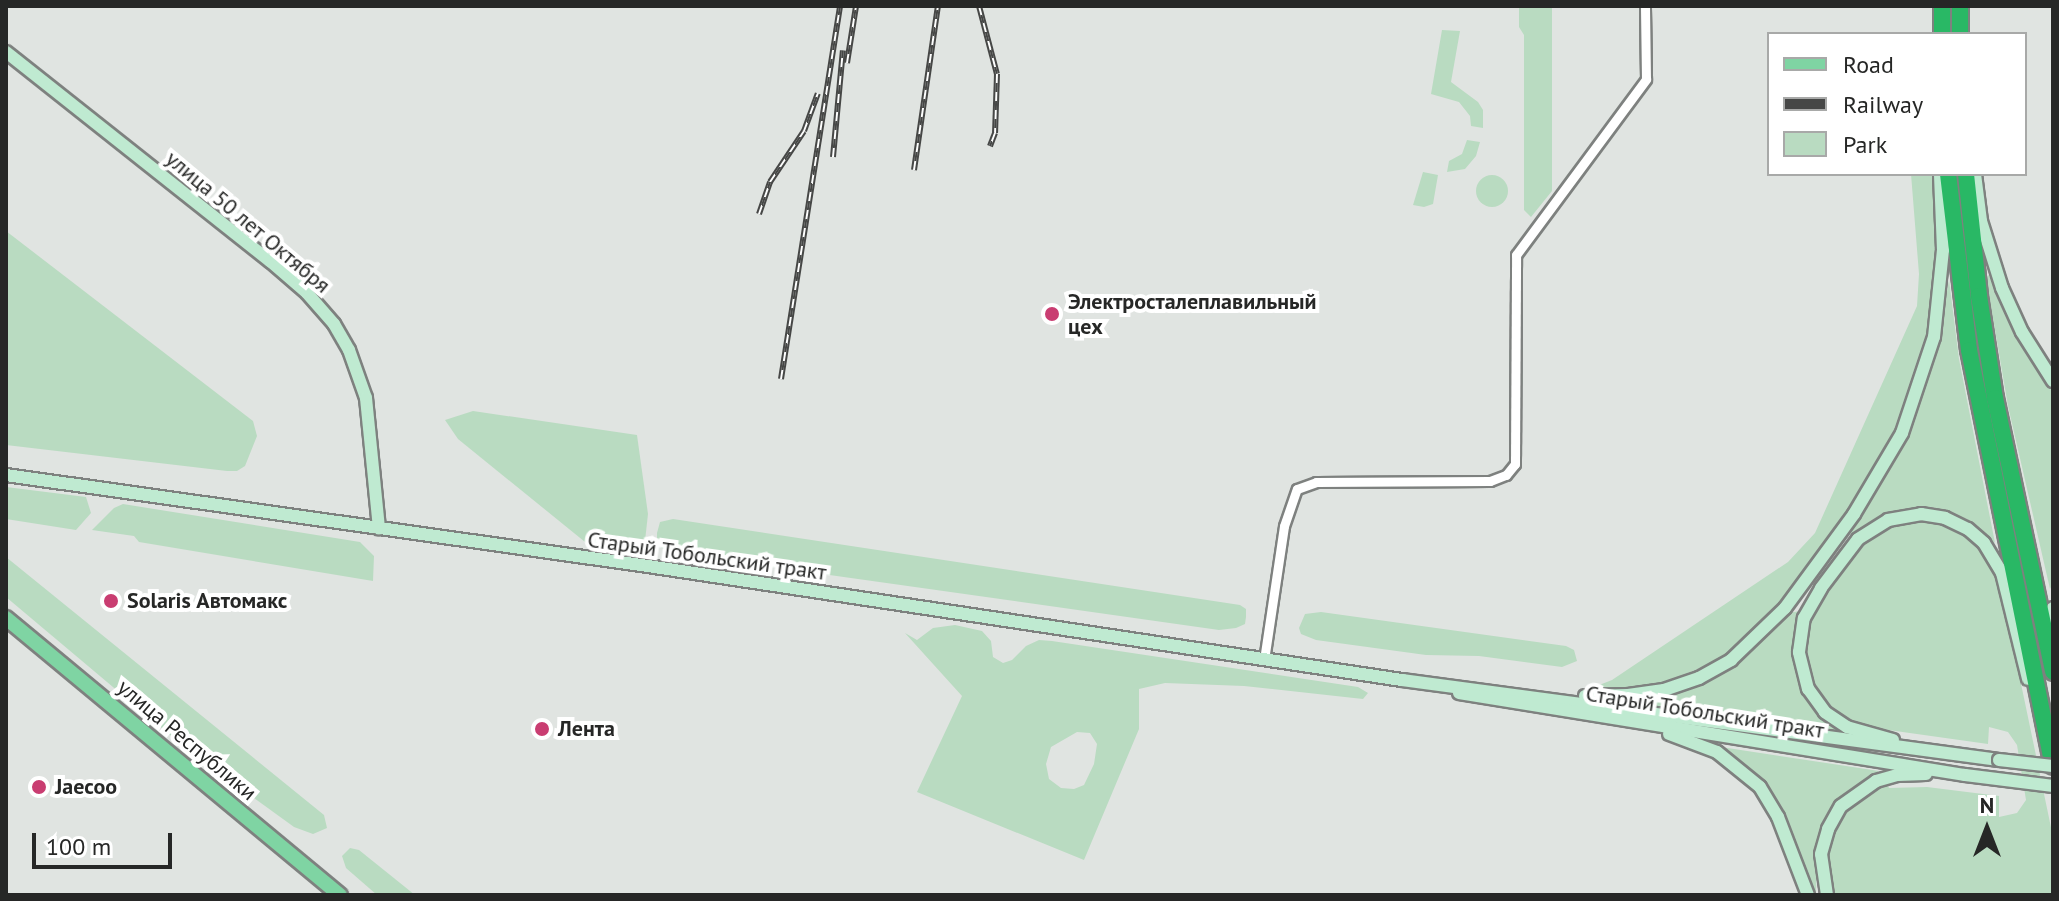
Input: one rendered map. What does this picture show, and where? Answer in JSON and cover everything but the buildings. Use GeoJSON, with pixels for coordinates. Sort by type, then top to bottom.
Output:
{"type":"FeatureCollection","features":[{"type":"Feature","properties":{"kind":"highway"},"geometry":{"type":"LineString","coordinates":[[1942,6],[1942,32]]}},
{"type":"Feature","properties":{"kind":"highway"},"geometry":{"type":"LineString","coordinates":[[1960,6],[1960,32]]}},
{"type":"Feature","properties":{"kind":"highway"},"geometry":{"type":"LineString","coordinates":[[1948,176],[1969,350],[2053,766]]}},
{"type":"Feature","properties":{"kind":"highway"},"geometry":{"type":"LineString","coordinates":[[1966,176],[1979,296],[1995,398],[2053,672]]}},
{"type":"Feature","properties":{"kind":"main road","name":"улица 50 лет Октября"},"geometry":{"type":"LineString","coordinates":[[6,52],[270,261],[307,293],[334,324],[349,350],[366,398],[379,528]]}},
{"type":"Feature","properties":{"kind":"main road"},"geometry":{"type":"LineString","coordinates":[[1479,693],[1603,697],[1664,690],[1699,678],[1731,660],[1777,618],[1870,489],[1916,400],[1939,305],[1943,250],[1940,176]]}},
{"type":"Feature","properties":{"kind":"main road"},"geometry":{"type":"LineString","coordinates":[[1975,176],[1981,221],[2002,288],[2022,332],[2053,381]]}},
{"type":"Feature","properties":{"kind":"main road","name":"Старый Тобольский тракт"},"geometry":{"type":"LineString","coordinates":[[6,475],[1402,680],[1965,775],[2053,786]]}},
{"type":"Feature","properties":{"kind":"main road"},"geometry":{"type":"LineString","coordinates":[[1971,757],[1847,727],[1818,704],[1804,680],[1799,644],[1807,611],[1848,549],[1877,526],[1900,517],[1932,515],[1956,522],[1984,543],[2002,573],[2033,698],[2043,719]]}},
{"type":"Feature","properties":{"kind":"main road"},"geometry":{"type":"LineString","coordinates":[[2053,608],[2053,633]]}},
{"type":"Feature","properties":{"kind":"main road","name":"улица Республики"},"geometry":{"type":"LineString","coordinates":[[6,618],[340,895]]}},
{"type":"Feature","properties":{"kind":"main road","name":"Старый Тобольский тракт"},"geometry":{"type":"LineString","coordinates":[[1479,693],[2053,766]]}},
{"type":"Feature","properties":{"kind":"main road"},"geometry":{"type":"LineString","coordinates":[[1479,693],[1521,709],[1664,733],[1694,741],[1728,758],[1748,775],[1770,802],[1808,895]]}},
{"type":"Feature","properties":{"kind":"main road"},"geometry":{"type":"LineString","coordinates":[[1827,895],[1821,867],[1824,841],[1834,817],[1851,796],[1876,781],[1897,775],[1965,775]]}},
{"type":"Feature","properties":{"kind":"street"},"geometry":{"type":"LineString","coordinates":[[1264,660],[1284,526],[1297,489],[1316,482],[1490,481],[1506,475],[1515,464],[1516,255],[1646,79],[1645,6]]}},
{"type":"Feature","properties":{"kind":"green space"},"geometry":{"type":"Polygon","coordinates":[[[1519,6],[1552,6],[1552,191],[1531,217],[1524,210],[1524,35],[1519,27],[1519,6]]]}},
{"type":"Feature","properties":{"kind":"green space"},"geometry":{"type":"Polygon","coordinates":[[[1442,30],[1460,31],[1451,82],[1478,102],[1483,110],[1483,128],[1471,126],[1470,116],[1459,102],[1431,94],[1442,30]]]}},
{"type":"Feature","properties":{"kind":"green space"},"geometry":{"type":"Polygon","coordinates":[[[1467,140],[1480,142],[1476,156],[1465,169],[1447,172],[1449,161],[1462,154],[1467,140]]]}},
{"type":"Feature","properties":{"kind":"green space"},"geometry":{"type":"Polygon","coordinates":[[[1423,172],[1438,175],[1433,204],[1424,207],[1413,205],[1423,172]]]}},
{"type":"Feature","properties":{"kind":"green space"},"geometry":{"type":"Polygon","coordinates":[[[1492,175],[1503,180],[1508,191],[1503,202],[1492,207],[1481,202],[1476,191],[1481,180],[1492,175]]]}},
{"type":"Feature","properties":{"kind":"green space"},"geometry":{"type":"Polygon","coordinates":[[[1911,176],[1932,176],[1936,250],[1929,337],[1896,430],[1847,512],[1771,616],[1720,660],[1663,683],[1631,689],[1589,689],[1612,680],[1788,562],[1815,533],[1917,306],[1919,274],[1911,176]]]}},
{"type":"Feature","properties":{"kind":"green space"},"geometry":{"type":"Polygon","coordinates":[[[6,231],[253,421],[257,436],[245,466],[237,471],[227,471],[6,445],[6,231]]]}},
{"type":"Feature","properties":{"kind":"green space"},"geometry":{"type":"Polygon","coordinates":[[[1989,275],[2017,335],[2053,391],[2053,583],[2050,589],[2008,406],[1986,277],[1989,275]]]}},
{"type":"Feature","properties":{"kind":"green space"},"geometry":{"type":"Polygon","coordinates":[[[1949,280],[1959,359],[1995,543],[1967,519],[1932,507],[1893,511],[1852,535],[1849,529],[1881,482],[1918,408],[1938,343],[1949,280]]]}},
{"type":"Feature","properties":{"kind":"green space"},"geometry":{"type":"Polygon","coordinates":[[[473,411],[637,435],[648,514],[645,541],[630,551],[590,546],[458,439],[445,420],[473,411]]]}},
{"type":"Feature","properties":{"kind":"green space"},"geometry":{"type":"Polygon","coordinates":[[[6,487],[86,497],[91,513],[76,530],[6,519],[6,487]]]}},
{"type":"Feature","properties":{"kind":"green space"},"geometry":{"type":"Polygon","coordinates":[[[123,504],[360,542],[374,556],[373,581],[139,542],[134,536],[92,530],[114,508],[123,504]]]}},
{"type":"Feature","properties":{"kind":"green space"},"geometry":{"type":"Polygon","coordinates":[[[673,519],[1240,605],[1246,609],[1245,624],[1219,630],[667,552],[657,544],[657,533],[660,522],[673,519]]]}},
{"type":"Feature","properties":{"kind":"green space"},"geometry":{"type":"Polygon","coordinates":[[[1910,521],[1943,523],[1962,531],[1990,559],[2000,583],[2053,837],[2053,895],[1834,895],[1827,864],[1832,833],[1851,804],[1873,788],[1887,783],[1889,788],[1927,787],[1999,796],[1999,817],[2017,813],[2026,800],[2017,745],[2008,732],[1989,727],[1988,744],[1867,727],[1838,713],[1823,698],[1811,676],[1806,645],[1808,626],[1822,596],[1864,543],[1890,526],[1910,521]]]}},
{"type":"Feature","properties":{"kind":"green space"},"geometry":{"type":"Polygon","coordinates":[[[6,557],[324,815],[327,828],[313,834],[294,827],[189,751],[6,597],[6,557]]]}},
{"type":"Feature","properties":{"kind":"green space"},"geometry":{"type":"Polygon","coordinates":[[[1800,611],[1793,649],[1799,683],[1814,709],[1844,733],[1624,702],[1736,662],[1788,613],[1800,611]]]}},
{"type":"Feature","properties":{"kind":"green space"},"geometry":{"type":"Polygon","coordinates":[[[1321,612],[1566,646],[1574,650],[1577,661],[1562,667],[1479,656],[1426,655],[1316,640],[1301,634],[1299,628],[1305,614],[1321,612]]]}},
{"type":"Feature","properties":{"kind":"green space"},"geometry":{"type":"Polygon","coordinates":[[[955,625],[982,631],[991,641],[993,657],[1003,663],[1039,640],[1052,641],[1358,687],[1368,693],[1363,699],[1244,686],[1165,683],[1139,689],[1139,729],[1084,860],[917,792],[962,696],[905,633],[917,640],[933,628],[955,625]],[[1077,732],[1051,747],[1046,764],[1049,779],[1061,788],[1074,789],[1084,785],[1094,764],[1097,744],[1090,733],[1077,732]]]}},
{"type":"Feature","properties":{"kind":"green space"},"geometry":{"type":"Polygon","coordinates":[[[1721,747],[1879,771],[1849,790],[1825,821],[1817,847],[1816,893],[1812,891],[1786,822],[1768,789],[1751,770],[1721,747]]]}},
{"type":"Feature","properties":{"kind":"green space"},"geometry":{"type":"Polygon","coordinates":[[[350,848],[359,850],[415,895],[377,895],[346,868],[342,856],[350,848]]]}},
{"type":"Feature","properties":{"kind":"railway"},"geometry":{"type":"LineString","coordinates":[[781,379],[840,6]]}},
{"type":"Feature","properties":{"kind":"railway"},"geometry":{"type":"LineString","coordinates":[[847,63],[856,6]]}},
{"type":"Feature","properties":{"kind":"railway"},"geometry":{"type":"LineString","coordinates":[[914,170],[938,6]]}},
{"type":"Feature","properties":{"kind":"railway"},"geometry":{"type":"LineString","coordinates":[[979,6],[997,74],[995,133],[990,146]]}},
{"type":"Feature","properties":{"kind":"railway"},"geometry":{"type":"LineString","coordinates":[[833,157],[843,50]]}},
{"type":"Feature","properties":{"kind":"railway"},"geometry":{"type":"LineString","coordinates":[[759,214],[770,182],[804,131],[818,93]]}},
{"type":"Feature","properties":{"kind":"place","name":"Электросталеплавильный цех"},"geometry":{"type":"Point","coordinates":[1052,314]}},
{"type":"Feature","properties":{"kind":"place","name":"Solaris Автомакс"},"geometry":{"type":"Point","coordinates":[111,601]}},
{"type":"Feature","properties":{"kind":"place","name":"Лента"},"geometry":{"type":"Point","coordinates":[542,729]}},
{"type":"Feature","properties":{"kind":"place","name":"Jaecoo"},"geometry":{"type":"Point","coordinates":[39,787]}}]}
